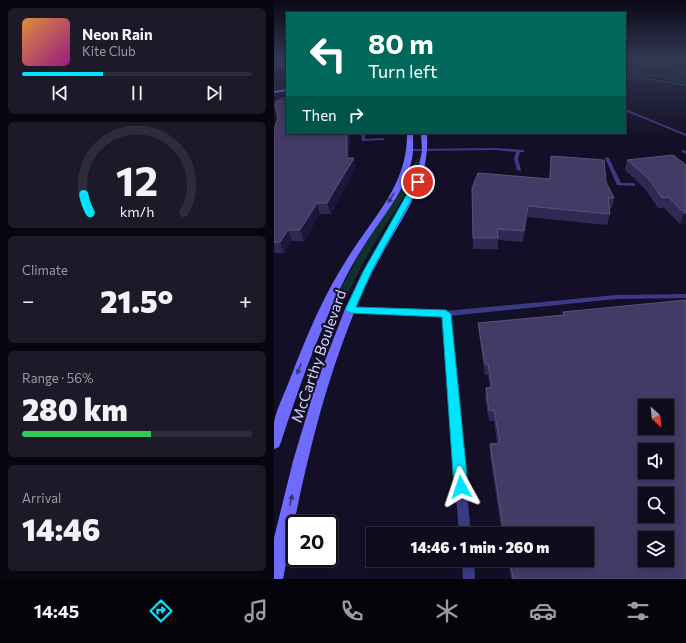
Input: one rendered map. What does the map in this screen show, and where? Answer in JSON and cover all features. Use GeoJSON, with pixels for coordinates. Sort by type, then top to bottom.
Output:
{"type":"FeatureCollection","features":[{"type":"Feature","properties":{"kind":"main road"},"geometry":{"type":"LineString","coordinates":[[274,89],[286,86]]}},
{"type":"Feature","properties":{"kind":"main road"},"geometry":{"type":"LineString","coordinates":[[274,89],[286,90]]}},
{"type":"Feature","properties":{"kind":"main road","name":"McCarthy Boulevard"},"geometry":{"type":"LineString","coordinates":[[274,442],[299,367],[331,296],[361,244],[398,188],[405,174],[412,150],[410,134]]}},
{"type":"Feature","properties":{"kind":"main road","name":"McCarthy Boulevard"},"geometry":{"type":"LineString","coordinates":[[274,579],[300,462],[314,409],[328,367],[350,310],[371,264],[414,189],[423,168],[426,149],[424,134]]}},
{"type":"Feature","properties":{"kind":"lane"},"geometry":{"type":"LineString","coordinates":[[274,105],[276,102],[286,97]]}},
{"type":"Feature","properties":{"kind":"lane"},"geometry":{"type":"LineString","coordinates":[[626,110],[686,135]]}},
{"type":"Feature","properties":{"kind":"lane"},"geometry":{"type":"LineString","coordinates":[[363,134],[363,140],[383,139]]}},
{"type":"Feature","properties":{"kind":"lane"},"geometry":{"type":"LineString","coordinates":[[412,150],[496,149],[520,151],[516,159],[519,170]]}},
{"type":"Feature","properties":{"kind":"lane"},"geometry":{"type":"LineString","coordinates":[[607,158],[619,184],[633,184]]}},
{"type":"Feature","properties":{"kind":"lane"},"geometry":{"type":"LineString","coordinates":[[350,310],[446,314],[616,297],[686,296]]}},
{"type":"Feature","properties":{"kind":"lane"},"geometry":{"type":"LineString","coordinates":[[446,314],[465,527]]}},
{"type":"Feature","properties":{"kind":"lane"},"geometry":{"type":"LineString","coordinates":[[468,567],[469,579]]}},
{"type":"Feature","properties":{"kind":"green space"},"geometry":{"type":"Polygon","coordinates":[[[418,158],[417,169],[409,188],[371,249],[346,296],[323,350],[297,423],[295,423],[330,327],[339,292],[363,248],[400,191],[418,158]]]}},
{"type":"Feature","properties":{"kind":"building"},"geometry":{"type":"Polygon","coordinates":[[[286,98],[286,134],[347,134],[347,158],[354,158],[327,203],[317,203],[300,230],[288,230],[280,242],[274,242],[274,129],[278,118],[275,105],[279,102],[285,101],[286,98]]]}},
{"type":"Feature","properties":{"kind":"building"},"geometry":{"type":"Polygon","coordinates":[[[673,155],[686,165],[686,213],[684,213],[668,197],[662,198],[649,179],[627,160],[673,155]]]}},
{"type":"Feature","properties":{"kind":"building"},"geometry":{"type":"Polygon","coordinates":[[[551,156],[604,160],[606,182],[614,198],[608,198],[610,214],[528,206],[524,231],[497,229],[498,238],[473,238],[472,188],[478,173],[550,179],[551,156]]]}},
{"type":"Feature","properties":{"kind":"building"},"geometry":{"type":"Polygon","coordinates":[[[686,300],[686,579],[513,579],[511,567],[594,567],[594,527],[503,527],[490,444],[500,443],[494,410],[489,411],[486,388],[492,387],[488,364],[485,364],[478,323],[564,315],[563,312],[686,300]]]}},
{"type":"Feature","properties":{"kind":"route"},"geometry":{"type":"LineString","coordinates":[[418,182],[368,270],[354,298],[350,310],[446,314],[461,487]]}}]}
